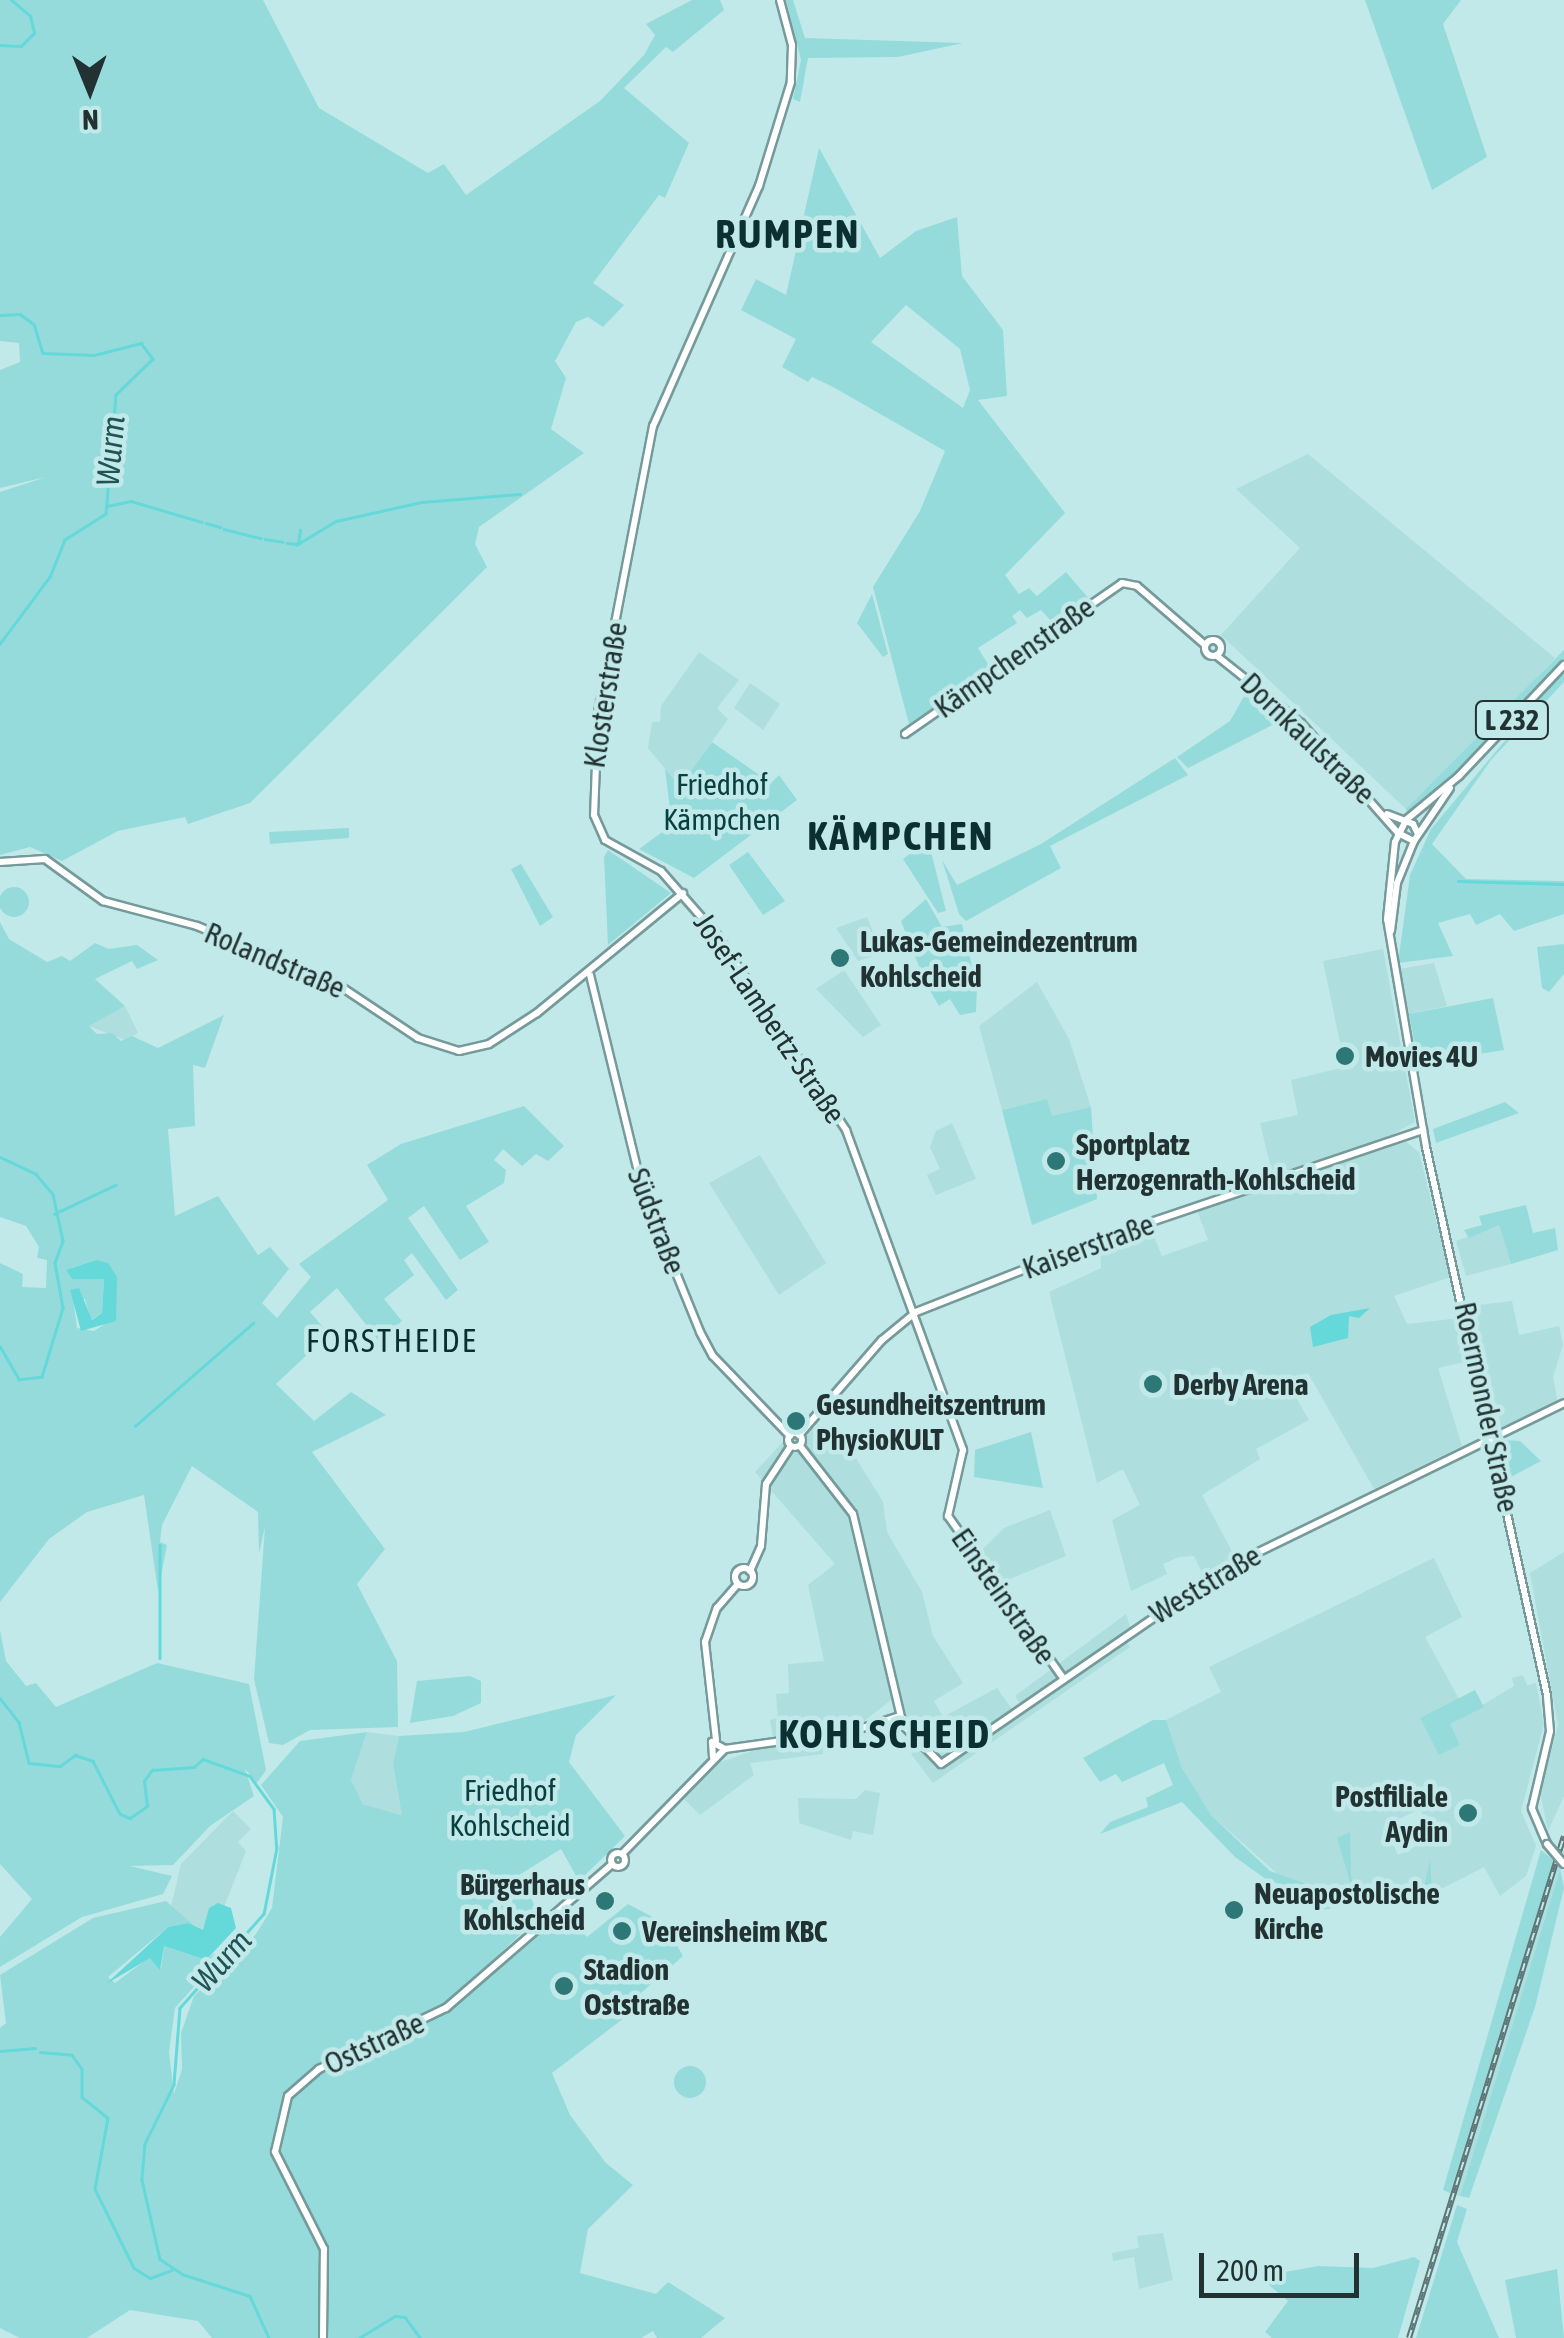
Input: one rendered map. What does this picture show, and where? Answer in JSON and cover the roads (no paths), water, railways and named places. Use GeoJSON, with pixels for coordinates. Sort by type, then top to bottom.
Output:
{"type":"FeatureCollection","features":[{"type":"Feature","properties":{"kind":"main road","name":"Klosterstraße"},"geometry":{"type":"LineString","coordinates":[[683,894],[647,862],[610,844],[594,814],[598,712],[648,454],[669,378],[759,186],[778,129],[794,58],[780,0]]}},
{"type":"Feature","properties":{"kind":"main road","name":"Kämpchenstraße"},"geometry":{"type":"LineString","coordinates":[[905,734],[1125,582],[1208,643]]}},
{"type":"Feature","properties":{"kind":"main road"},"geometry":{"type":"LineString","coordinates":[[1208,643],[1207,654],[1219,652]]}},
{"type":"Feature","properties":{"kind":"main road"},"geometry":{"type":"LineString","coordinates":[[1208,643],[1219,652]]}},
{"type":"Feature","properties":{"kind":"main road","name":"Dornkaulstraße"},"geometry":{"type":"LineString","coordinates":[[1219,652],[1309,730],[1386,814],[1398,833],[1416,838]]}},
{"type":"Feature","properties":{"kind":"main road","name":"Roermonder Straße"},"geometry":{"type":"LineString","coordinates":[[1564,665],[1459,776],[1406,820],[1398,833],[1390,942],[1423,1130],[1550,1712],[1532,1808],[1547,1844],[1564,1864]]}},
{"type":"Feature","properties":{"kind":"main road","name":"Roermonder Straße"},"geometry":{"type":"LineString","coordinates":[[1390,942],[1397,883],[1416,838],[1459,776]]}},
{"type":"Feature","properties":{"kind":"main road","name":"Dornkaulstraße"},"geometry":{"type":"LineString","coordinates":[[1386,814],[1406,820],[1416,838]]}},
{"type":"Feature","properties":{"kind":"main road","name":"Rolandstraße"},"geometry":{"type":"LineString","coordinates":[[0,862],[45,859],[109,903],[197,926],[334,982],[447,1050],[489,1044],[590,975]]}},
{"type":"Feature","properties":{"kind":"main road"},"geometry":{"type":"LineString","coordinates":[[590,975],[606,954],[683,894]]}},
{"type":"Feature","properties":{"kind":"main road","name":"Josef-Lambertz-Straße"},"geometry":{"type":"LineString","coordinates":[[683,894],[782,1025],[846,1130],[916,1312],[962,1450],[947,1512]]}},
{"type":"Feature","properties":{"kind":"main road","name":"Südstraße"},"geometry":{"type":"LineString","coordinates":[[590,975],[642,1188],[700,1332],[713,1356],[776,1421],[795,1435]]}},
{"type":"Feature","properties":{"kind":"main road","name":"Kaiserstraße"},"geometry":{"type":"LineString","coordinates":[[795,1435],[882,1340],[916,1312],[1104,1238],[1423,1130]]}},
{"type":"Feature","properties":{"kind":"main road","name":"Weststraße"},"geometry":{"type":"LineString","coordinates":[[900,1716],[912,1740],[941,1764],[1226,1568],[1564,1403]]}},
{"type":"Feature","properties":{"kind":"main road"},"geometry":{"type":"LineString","coordinates":[[795,1435],[795,1446],[766,1484],[761,1546],[750,1570],[752,1582],[738,1584],[716,1608],[705,1642],[716,1740],[725,1749],[853,1732],[900,1716],[854,1514],[795,1446],[795,1435]]}},
{"type":"Feature","properties":{"kind":"main road","name":"Einsteinstraße"},"geometry":{"type":"LineString","coordinates":[[947,1512],[1063,1678]]}},
{"type":"Feature","properties":{"kind":"main road"},"geometry":{"type":"LineString","coordinates":[[738,1584],[737,1572],[750,1570]]}},
{"type":"Feature","properties":{"kind":"main road"},"geometry":{"type":"LineString","coordinates":[[713,1757],[708,1746],[716,1740]]}},
{"type":"Feature","properties":{"kind":"main road","name":"Oststraße"},"geometry":{"type":"LineString","coordinates":[[322,2338],[324,2249],[275,2152],[288,2096],[319,2068],[446,2008],[612,1864],[614,1855],[622,1854],[725,1749]]}},
{"type":"Feature","properties":{"kind":"waterway","name":"Wurm"},"geometry":{"type":"LineString","coordinates":[[0,45],[21,46],[34,33],[30,16],[11,0]]}},
{"type":"Feature","properties":{"kind":"waterway","name":"Wurm"},"geometry":{"type":"LineString","coordinates":[[0,315],[20,314],[34,324],[43,353],[94,355],[141,343],[153,359],[116,395],[106,514],[65,540],[50,577],[0,644]]}},
{"type":"Feature","properties":{"kind":"waterway"},"geometry":{"type":"LineString","coordinates":[[296,545],[336,521],[422,502],[520,494]]}},
{"type":"Feature","properties":{"kind":"waterway"},"geometry":{"type":"LineString","coordinates":[[107,506],[131,501],[202,522]]}},
{"type":"Feature","properties":{"kind":"waterway"},"geometry":{"type":"LineString","coordinates":[[206,523],[220,527]]}},
{"type":"Feature","properties":{"kind":"waterway"},"geometry":{"type":"LineString","coordinates":[[224,529],[261,538]]}},
{"type":"Feature","properties":{"kind":"waterway"},"geometry":{"type":"LineString","coordinates":[[287,543],[298,544],[300,530]]}},
{"type":"Feature","properties":{"kind":"waterway"},"geometry":{"type":"LineString","coordinates":[[265,539],[283,542]]}},
{"type":"Feature","properties":{"kind":"waterway"},"geometry":{"type":"LineString","coordinates":[[1458,881],[1564,884]]}},
{"type":"Feature","properties":{"kind":"waterway","name":"Wurm"},"geometry":{"type":"LineString","coordinates":[[0,1157],[36,1174],[53,1194],[63,1241],[55,1263],[63,1308],[42,1377],[19,1380],[0,1347]]}},
{"type":"Feature","properties":{"kind":"waterway"},"geometry":{"type":"LineString","coordinates":[[54,1214],[115,1185]]}},
{"type":"Feature","properties":{"kind":"waterway"},"geometry":{"type":"LineString","coordinates":[[135,1426],[253,1323]]}},
{"type":"Feature","properties":{"kind":"waterway"},"geometry":{"type":"LineString","coordinates":[[160,1545],[160,1658]]}},
{"type":"Feature","properties":{"kind":"waterway","name":"Wurm"},"geometry":{"type":"LineString","coordinates":[[0,1698],[19,1722],[29,1763],[60,1766],[75,1755],[93,1761],[120,1814],[130,1818],[147,1806],[144,1781],[152,1770],[194,1767],[203,1759],[250,1776],[274,1809],[277,1848],[264,1914],[180,2008],[174,2085],[145,2144],[142,2180],[160,2259],[182,2274],[250,2296],[269,2338]]}},
{"type":"Feature","properties":{"kind":"waterway"},"geometry":{"type":"LineString","coordinates":[[0,2051],[35,2048]]}},
{"type":"Feature","properties":{"kind":"waterway"},"geometry":{"type":"LineString","coordinates":[[40,2052],[72,2055],[82,2069],[82,2097],[108,2118],[95,2189],[134,2268],[150,2278],[172,2270]]}},
{"type":"Feature","properties":{"kind":"waterway","name":"Wurm"},"geometry":{"type":"LineString","coordinates":[[359,2338],[395,2316],[405,2317],[420,2338]]}},
{"type":"Feature","properties":{"kind":"railway"},"geometry":{"type":"LineString","coordinates":[[1409,2338],[1564,1836]]}},
{"type":"Feature","properties":{"kind":"place","name":"Lukas-Gemeindezentrum Kohlscheid"},"geometry":{"type":"Point","coordinates":[840,958]}},
{"type":"Feature","properties":{"kind":"place","name":"Movies 4U"},"geometry":{"type":"Point","coordinates":[1345,1056]}},
{"type":"Feature","properties":{"kind":"place","name":"Sportplatz Herzogenrath-Kohlscheid"},"geometry":{"type":"Point","coordinates":[1056,1161]}},
{"type":"Feature","properties":{"kind":"place","name":"Derby Arena"},"geometry":{"type":"Point","coordinates":[1153,1384]}},
{"type":"Feature","properties":{"kind":"place","name":"Gesundheitszentrum PhysioKULT"},"geometry":{"type":"Point","coordinates":[796,1421]}},
{"type":"Feature","properties":{"kind":"place","name":"Postfiliale Aydin"},"geometry":{"type":"Point","coordinates":[1468,1813]}},
{"type":"Feature","properties":{"kind":"place","name":"Bürgerhaus Kohlscheid"},"geometry":{"type":"Point","coordinates":[605,1901]}},
{"type":"Feature","properties":{"kind":"place","name":"Neuapostolische Kirche"},"geometry":{"type":"Point","coordinates":[1234,1910]}},
{"type":"Feature","properties":{"kind":"place","name":"Vereinsheim KBC"},"geometry":{"type":"Point","coordinates":[622,1931]}},
{"type":"Feature","properties":{"kind":"place","name":"Stadion Oststraße"},"geometry":{"type":"Point","coordinates":[564,1986]}},
{"type":"Feature","properties":{"kind":"district","name":"RUMPEN"},"geometry":{"type":"Point","coordinates":[788,234]}},
{"type":"Feature","properties":{"kind":"district","name":"KÄMPCHEN"},"geometry":{"type":"Point","coordinates":[901,836]}},
{"type":"Feature","properties":{"kind":"district","name":"FORSTHEIDE"},"geometry":{"type":"Point","coordinates":[392,1341]}},
{"type":"Feature","properties":{"kind":"district","name":"KOHLSCHEID"},"geometry":{"type":"Point","coordinates":[885,1734]}},
{"type":"Feature","properties":{"kind":"park label","name":"Friedhof Kämpchen"},"geometry":{"type":"Point","coordinates":[722,801]}},
{"type":"Feature","properties":{"kind":"park label","name":"Friedhof Kohlscheid"},"geometry":{"type":"Point","coordinates":[510,1807]}}]}
